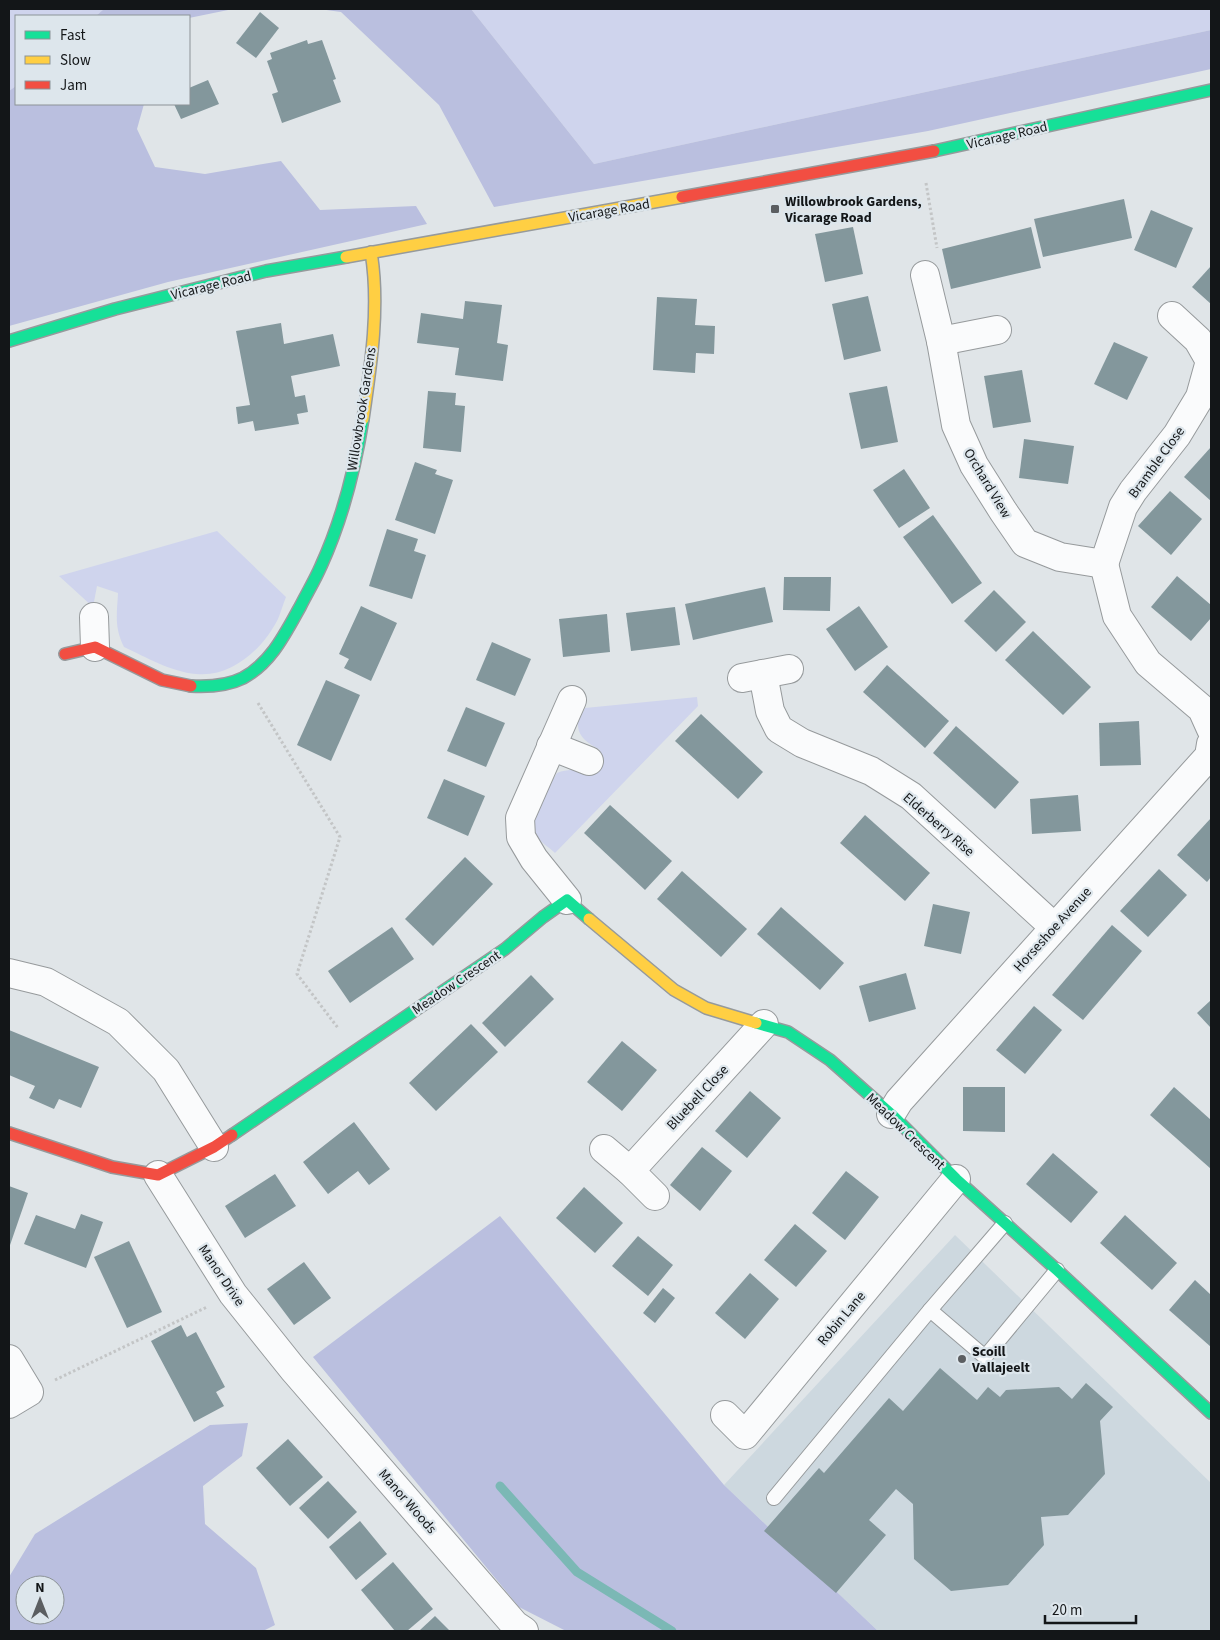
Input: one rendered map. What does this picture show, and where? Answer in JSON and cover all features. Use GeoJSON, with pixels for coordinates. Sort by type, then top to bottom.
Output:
{"type":"FeatureCollection","features":[{"type":"Feature","properties":{"kind":"main road","name":"Vicarage Road"},"geometry":{"type":"LineString","coordinates":[[9,341],[115,309],[266,271],[921,154],[1211,90]]}},
{"type":"Feature","properties":{"kind":"main road","name":"Willowbrook Gardens"},"geometry":{"type":"LineString","coordinates":[[95,647],[162,680],[187,686],[215,687],[243,678],[264,663],[277,647],[321,566],[348,489],[359,442],[373,339],[376,299],[371,252]]}},
{"type":"Feature","properties":{"kind":"main road"},"geometry":{"type":"LineString","coordinates":[[65,654],[95,647]]}},
{"type":"Feature","properties":{"kind":"main road","name":"Meadow Crescent"},"geometry":{"type":"LineString","coordinates":[[214,1147],[505,949],[567,900],[674,990],[706,1008],[788,1032],[830,1060],[891,1114],[956,1179],[1211,1413]]}},
{"type":"Feature","properties":{"kind":"main road"},"geometry":{"type":"LineString","coordinates":[[9,1134],[112,1167],[158,1175],[214,1147]]}},
{"type":"Feature","properties":{"kind":"street","name":"Orchard View"},"geometry":{"type":"LineString","coordinates":[[925,275],[941,340],[956,425],[974,465],[1026,543],[1060,557],[1104,564]]}},
{"type":"Feature","properties":{"kind":"street","name":"Bramble Close"},"geometry":{"type":"LineString","coordinates":[[1104,564],[1124,508],[1133,491],[1177,435],[1200,397],[1210,361],[1198,340],[1172,316]]}},
{"type":"Feature","properties":{"kind":"street"},"geometry":{"type":"LineString","coordinates":[[941,340],[997,330]]}},
{"type":"Feature","properties":{"kind":"street"},"geometry":{"type":"LineString","coordinates":[[1104,564],[1117,616],[1148,663],[1202,709],[1211,729]]}},
{"type":"Feature","properties":{"kind":"street"},"geometry":{"type":"LineString","coordinates":[[94,617],[95,647]]}},
{"type":"Feature","properties":{"kind":"street","name":"Elderberry Rise"},"geometry":{"type":"LineString","coordinates":[[765,674],[770,711],[779,728],[802,743],[872,772],[911,796],[1054,927]]}},
{"type":"Feature","properties":{"kind":"street","name":"Meadow Crescent"},"geometry":{"type":"LineString","coordinates":[[567,900],[534,859],[521,837],[520,818],[572,700]]}},
{"type":"Feature","properties":{"kind":"street","name":"Horseshoe Avenue"},"geometry":{"type":"LineString","coordinates":[[891,1114],[899,1101],[1209,756],[1211,744]]}},
{"type":"Feature","properties":{"kind":"street"},"geometry":{"type":"LineString","coordinates":[[551,746],[589,761]]}},
{"type":"Feature","properties":{"kind":"street"},"geometry":{"type":"LineString","coordinates":[[9,974],[46,982],[118,1022],[166,1070],[214,1147]]}},
{"type":"Feature","properties":{"kind":"street","name":"Bluebell Close"},"geometry":{"type":"LineString","coordinates":[[630,1171],[764,1024]]}},
{"type":"Feature","properties":{"kind":"street"},"geometry":{"type":"LineString","coordinates":[[604,1149],[655,1196]]}},
{"type":"Feature","properties":{"kind":"street","name":"Manor Drive"},"geometry":{"type":"LineString","coordinates":[[158,1175],[233,1294],[294,1369]]}},
{"type":"Feature","properties":{"kind":"street","name":"Robin Lane"},"geometry":{"type":"LineString","coordinates":[[725,1415],[745,1435],[956,1179]]}},
{"type":"Feature","properties":{"kind":"street"},"geometry":{"type":"LineString","coordinates":[[9,1359],[19,1398]]}},
{"type":"Feature","properties":{"kind":"street","name":"Manor Woods"},"geometry":{"type":"LineString","coordinates":[[294,1369],[515,1625],[524,1631]]}},
{"type":"Feature","properties":{"kind":"lane"},"geometry":{"type":"LineString","coordinates":[[774,1498],[1005,1223]]}},
{"type":"Feature","properties":{"kind":"lane"},"geometry":{"type":"LineString","coordinates":[[930,1310],[985,1357],[1057,1270]]}},
{"type":"Feature","properties":{"kind":"path"},"geometry":{"type":"LineString","coordinates":[[243,678],[340,837],[297,974],[339,1030]]}},
{"type":"Feature","properties":{"kind":"path"},"geometry":{"type":"LineString","coordinates":[[19,1398],[233,1294]]}},
{"type":"Feature","properties":{"kind":"shaded area"},"geometry":{"type":"Polygon","coordinates":[[[9,9],[104,9],[97,15],[15,15],[15,87],[9,91],[9,9]]]}},
{"type":"Feature","properties":{"kind":"shaded area"},"geometry":{"type":"Polygon","coordinates":[[[104,9],[233,9],[190,18],[190,15],[97,15],[104,9]]]}},
{"type":"Feature","properties":{"kind":"shaded area"},"geometry":{"type":"Polygon","coordinates":[[[319,9],[471,9],[594,164],[1211,30],[1211,69],[928,131],[494,207],[439,105],[341,12],[319,9]]]}},
{"type":"Feature","properties":{"kind":"shaded area"},"geometry":{"type":"Polygon","coordinates":[[[471,9],[1211,9],[1211,30],[594,164],[471,9]]]}},
{"type":"Feature","properties":{"kind":"shaded area"},"geometry":{"type":"Polygon","coordinates":[[[15,87],[15,105],[144,105],[137,129],[155,167],[205,174],[281,161],[320,210],[416,206],[427,224],[168,282],[9,326],[9,91],[15,87]]]}},
{"type":"Feature","properties":{"kind":"shaded area"},"geometry":{"type":"Polygon","coordinates":[[[217,531],[286,597],[278,619],[264,641],[244,659],[221,671],[209,674],[187,673],[159,664],[124,647],[117,627],[118,593],[97,586],[93,607],[59,576],[217,531]]]}},
{"type":"Feature","properties":{"kind":"shaded area"},"geometry":{"type":"Polygon","coordinates":[[[697,697],[698,706],[555,853],[540,840],[535,829],[537,812],[544,795],[557,773],[574,770],[590,774],[600,750],[582,737],[578,728],[578,723],[585,708],[697,697]]]}},
{"type":"Feature","properties":{"kind":"shaded area"},"geometry":{"type":"Polygon","coordinates":[[[500,1216],[724,1485],[878,1631],[566,1631],[519,1607],[313,1357],[500,1216]]]}},
{"type":"Feature","properties":{"kind":"shaded area","name":"Scoill Vallajeelt"},"geometry":{"type":"Polygon","coordinates":[[[955,1235],[1211,1483],[1211,1631],[878,1631],[724,1485],[955,1235]]]}},
{"type":"Feature","properties":{"kind":"shaded area"},"geometry":{"type":"Polygon","coordinates":[[[248,1423],[242,1456],[203,1486],[205,1524],[256,1568],[275,1625],[263,1631],[9,1631],[9,1577],[35,1534],[210,1425],[248,1423]]]}},
{"type":"Feature","properties":{"kind":"building"},"geometry":{"type":"Polygon","coordinates":[[[260,12],[279,28],[256,58],[236,43],[260,12]]]}},
{"type":"Feature","properties":{"kind":"building"},"geometry":{"type":"Polygon","coordinates":[[[307,40],[308,44],[322,40],[336,79],[333,80],[341,102],[282,123],[272,94],[278,92],[267,61],[272,59],[270,53],[307,40]]]}},
{"type":"Feature","properties":{"kind":"building"},"geometry":{"type":"Polygon","coordinates":[[[208,80],[219,104],[181,119],[174,105],[190,105],[190,88],[208,80]]]}},
{"type":"Feature","properties":{"kind":"building"},"geometry":{"type":"Polygon","coordinates":[[[1124,199],[1132,238],[1043,257],[1034,219],[1124,199]]]}},
{"type":"Feature","properties":{"kind":"building"},"geometry":{"type":"Polygon","coordinates":[[[1151,210],[1193,228],[1176,268],[1134,250],[1151,210]]]}},
{"type":"Feature","properties":{"kind":"building"},"geometry":{"type":"Polygon","coordinates":[[[853,227],[863,274],[825,282],[815,234],[853,227]]]}},
{"type":"Feature","properties":{"kind":"building"},"geometry":{"type":"Polygon","coordinates":[[[1031,227],[1041,268],[951,289],[942,249],[1031,227]]]}},
{"type":"Feature","properties":{"kind":"building"},"geometry":{"type":"Polygon","coordinates":[[[1211,266],[1211,304],[1192,287],[1211,266]]]}},
{"type":"Feature","properties":{"kind":"building"},"geometry":{"type":"Polygon","coordinates":[[[868,296],[881,351],[844,360],[832,304],[868,296]]]}},
{"type":"Feature","properties":{"kind":"building"},"geometry":{"type":"Polygon","coordinates":[[[657,297],[697,299],[695,325],[715,326],[714,354],[696,353],[695,373],[653,370],[657,297]]]}},
{"type":"Feature","properties":{"kind":"building"},"geometry":{"type":"Polygon","coordinates":[[[465,301],[502,305],[497,343],[508,345],[503,381],[455,375],[459,348],[417,343],[421,313],[463,319],[465,301]]]}},
{"type":"Feature","properties":{"kind":"building"},"geometry":{"type":"Polygon","coordinates":[[[281,323],[284,344],[333,334],[340,366],[291,376],[295,397],[305,395],[308,412],[297,414],[299,424],[255,431],[253,421],[238,424],[236,407],[250,405],[236,331],[281,323]]]}},
{"type":"Feature","properties":{"kind":"building"},"geometry":{"type":"Polygon","coordinates":[[[1114,342],[1148,357],[1127,400],[1094,384],[1114,342]]]}},
{"type":"Feature","properties":{"kind":"building"},"geometry":{"type":"Polygon","coordinates":[[[1022,370],[1031,422],[993,428],[984,376],[1022,370]]]}},
{"type":"Feature","properties":{"kind":"building"},"geometry":{"type":"Polygon","coordinates":[[[887,386],[898,442],[861,449],[849,393],[887,386]]]}},
{"type":"Feature","properties":{"kind":"building"},"geometry":{"type":"Polygon","coordinates":[[[428,391],[456,393],[455,405],[465,406],[461,452],[423,448],[428,391]]]}},
{"type":"Feature","properties":{"kind":"building"},"geometry":{"type":"Polygon","coordinates":[[[1024,439],[1074,446],[1068,484],[1019,478],[1024,439]]]}},
{"type":"Feature","properties":{"kind":"building"},"geometry":{"type":"Polygon","coordinates":[[[1211,447],[1211,501],[1184,477],[1211,447]]]}},
{"type":"Feature","properties":{"kind":"building"},"geometry":{"type":"Polygon","coordinates":[[[415,462],[437,470],[435,474],[453,480],[435,534],[395,520],[415,462]]]}},
{"type":"Feature","properties":{"kind":"building"},"geometry":{"type":"Polygon","coordinates":[[[904,469],[930,508],[899,528],[873,490],[904,469]]]}},
{"type":"Feature","properties":{"kind":"building"},"geometry":{"type":"Polygon","coordinates":[[[1170,491],[1202,519],[1171,555],[1138,526],[1170,491]]]}},
{"type":"Feature","properties":{"kind":"building"},"geometry":{"type":"Polygon","coordinates":[[[933,515],[982,583],[952,604],[903,537],[933,515]]]}},
{"type":"Feature","properties":{"kind":"building"},"geometry":{"type":"Polygon","coordinates":[[[387,529],[418,539],[414,551],[426,555],[412,599],[369,586],[387,529]]]}},
{"type":"Feature","properties":{"kind":"building"},"geometry":{"type":"Polygon","coordinates":[[[1177,576],[1211,605],[1211,618],[1191,641],[1151,607],[1177,576]]]}},
{"type":"Feature","properties":{"kind":"building"},"geometry":{"type":"Polygon","coordinates":[[[784,577],[831,577],[830,611],[783,610],[784,577]]]}},
{"type":"Feature","properties":{"kind":"building"},"geometry":{"type":"Polygon","coordinates":[[[765,587],[773,622],[693,640],[685,604],[765,587]]]}},
{"type":"Feature","properties":{"kind":"building"},"geometry":{"type":"Polygon","coordinates":[[[994,590],[1026,622],[996,652],[964,621],[994,590]]]}},
{"type":"Feature","properties":{"kind":"building"},"geometry":{"type":"Polygon","coordinates":[[[361,606],[397,623],[371,681],[344,668],[349,659],[339,654],[361,606]]]}},
{"type":"Feature","properties":{"kind":"building"},"geometry":{"type":"Polygon","coordinates":[[[859,606],[888,647],[855,671],[826,629],[859,606]]]}},
{"type":"Feature","properties":{"kind":"building"},"geometry":{"type":"Polygon","coordinates":[[[675,607],[680,645],[631,651],[626,613],[675,607]]]}},
{"type":"Feature","properties":{"kind":"building"},"geometry":{"type":"Polygon","coordinates":[[[607,614],[610,652],[563,657],[559,619],[607,614]]]}},
{"type":"Feature","properties":{"kind":"building"},"geometry":{"type":"Polygon","coordinates":[[[1033,631],[1091,687],[1063,715],[1005,660],[1033,631]]]}},
{"type":"Feature","properties":{"kind":"building"},"geometry":{"type":"Polygon","coordinates":[[[492,642],[531,659],[515,696],[476,680],[492,642]]]}},
{"type":"Feature","properties":{"kind":"building"},"geometry":{"type":"Polygon","coordinates":[[[887,665],[949,721],[925,748],[863,692],[887,665]]]}},
{"type":"Feature","properties":{"kind":"building"},"geometry":{"type":"Polygon","coordinates":[[[326,680],[360,695],[331,761],[297,745],[326,680]]]}},
{"type":"Feature","properties":{"kind":"building"},"geometry":{"type":"Polygon","coordinates":[[[466,707],[505,723],[486,767],[447,751],[466,707]]]}},
{"type":"Feature","properties":{"kind":"building"},"geometry":{"type":"Polygon","coordinates":[[[701,714],[763,772],[738,799],[675,741],[701,714]]]}},
{"type":"Feature","properties":{"kind":"building"},"geometry":{"type":"Polygon","coordinates":[[[1139,721],[1141,765],[1100,766],[1099,723],[1139,721]]]}},
{"type":"Feature","properties":{"kind":"building"},"geometry":{"type":"Polygon","coordinates":[[[956,726],[1019,782],[995,809],[933,753],[956,726]]]}},
{"type":"Feature","properties":{"kind":"building"},"geometry":{"type":"Polygon","coordinates":[[[444,779],[485,796],[468,836],[427,818],[444,779]]]}},
{"type":"Feature","properties":{"kind":"building"},"geometry":{"type":"Polygon","coordinates":[[[1078,795],[1081,831],[1032,834],[1030,799],[1078,795]]]}},
{"type":"Feature","properties":{"kind":"building"},"geometry":{"type":"Polygon","coordinates":[[[610,805],[672,861],[645,890],[584,833],[610,805]]]}},
{"type":"Feature","properties":{"kind":"building"},"geometry":{"type":"Polygon","coordinates":[[[865,815],[930,873],[905,901],[840,843],[865,815]]]}},
{"type":"Feature","properties":{"kind":"building"},"geometry":{"type":"Polygon","coordinates":[[[1211,818],[1211,877],[1207,882],[1177,855],[1211,818]]]}},
{"type":"Feature","properties":{"kind":"building"},"geometry":{"type":"Polygon","coordinates":[[[465,857],[493,884],[433,946],[405,919],[465,857]]]}},
{"type":"Feature","properties":{"kind":"building"},"geometry":{"type":"Polygon","coordinates":[[[1159,869],[1187,895],[1148,937],[1120,911],[1159,869]]]}},
{"type":"Feature","properties":{"kind":"building"},"geometry":{"type":"Polygon","coordinates":[[[682,871],[747,929],[721,957],[657,899],[682,871]]]}},
{"type":"Feature","properties":{"kind":"building"},"geometry":{"type":"Polygon","coordinates":[[[933,904],[970,912],[961,954],[924,946],[933,904]]]}},
{"type":"Feature","properties":{"kind":"building"},"geometry":{"type":"Polygon","coordinates":[[[781,907],[844,963],[820,990],[757,934],[781,907]]]}},
{"type":"Feature","properties":{"kind":"building"},"geometry":{"type":"Polygon","coordinates":[[[1112,925],[1142,951],[1083,1020],[1052,995],[1112,925]]]}},
{"type":"Feature","properties":{"kind":"building"},"geometry":{"type":"Polygon","coordinates":[[[392,927],[414,959],[350,1003],[328,971],[392,927]]]}},
{"type":"Feature","properties":{"kind":"building"},"geometry":{"type":"Polygon","coordinates":[[[906,973],[916,1009],[869,1022],[859,986],[906,973]]]}},
{"type":"Feature","properties":{"kind":"building"},"geometry":{"type":"Polygon","coordinates":[[[531,975],[554,999],[505,1047],[482,1023],[531,975]]]}},
{"type":"Feature","properties":{"kind":"building"},"geometry":{"type":"Polygon","coordinates":[[[1211,1000],[1211,1028],[1197,1013],[1211,1000]]]}},
{"type":"Feature","properties":{"kind":"building"},"geometry":{"type":"Polygon","coordinates":[[[1034,1006],[1062,1030],[1025,1074],[996,1050],[1034,1006]]]}},
{"type":"Feature","properties":{"kind":"building"},"geometry":{"type":"Polygon","coordinates":[[[471,1024],[498,1052],[436,1111],[409,1083],[471,1024]]]}},
{"type":"Feature","properties":{"kind":"building"},"geometry":{"type":"Polygon","coordinates":[[[9,1030],[99,1067],[81,1108],[59,1099],[54,1109],[29,1098],[35,1086],[9,1075],[9,1030]]]}},
{"type":"Feature","properties":{"kind":"building"},"geometry":{"type":"Polygon","coordinates":[[[622,1041],[657,1070],[622,1111],[587,1082],[622,1041]]]}},
{"type":"Feature","properties":{"kind":"building"},"geometry":{"type":"Polygon","coordinates":[[[963,1087],[1005,1087],[1005,1132],[963,1131],[963,1087]]]}},
{"type":"Feature","properties":{"kind":"building"},"geometry":{"type":"Polygon","coordinates":[[[1174,1087],[1211,1120],[1211,1169],[1150,1115],[1174,1087]]]}},
{"type":"Feature","properties":{"kind":"building"},"geometry":{"type":"Polygon","coordinates":[[[750,1091],[781,1118],[747,1158],[715,1131],[750,1091]]]}},
{"type":"Feature","properties":{"kind":"building"},"geometry":{"type":"Polygon","coordinates":[[[354,1122],[390,1169],[369,1185],[358,1171],[328,1194],[303,1162],[354,1122]]]}},
{"type":"Feature","properties":{"kind":"building"},"geometry":{"type":"Polygon","coordinates":[[[702,1147],[732,1171],[700,1211],[670,1185],[702,1147]]]}},
{"type":"Feature","properties":{"kind":"building"},"geometry":{"type":"Polygon","coordinates":[[[1053,1153],[1098,1192],[1071,1223],[1026,1184],[1053,1153]]]}},
{"type":"Feature","properties":{"kind":"building"},"geometry":{"type":"Polygon","coordinates":[[[846,1171],[879,1197],[845,1240],[812,1213],[846,1171]]]}},
{"type":"Feature","properties":{"kind":"building"},"geometry":{"type":"Polygon","coordinates":[[[275,1174],[296,1206],[245,1238],[225,1206],[275,1174]]]}},
{"type":"Feature","properties":{"kind":"building"},"geometry":{"type":"Polygon","coordinates":[[[9,1186],[28,1193],[9,1248],[9,1186]]]}},
{"type":"Feature","properties":{"kind":"building"},"geometry":{"type":"Polygon","coordinates":[[[584,1187],[623,1223],[595,1253],[556,1218],[584,1187]]]}},
{"type":"Feature","properties":{"kind":"building"},"geometry":{"type":"Polygon","coordinates":[[[81,1214],[103,1222],[86,1268],[24,1244],[36,1215],[75,1229],[81,1214]]]}},
{"type":"Feature","properties":{"kind":"building"},"geometry":{"type":"Polygon","coordinates":[[[1125,1215],[1177,1263],[1152,1290],[1100,1243],[1125,1215]]]}},
{"type":"Feature","properties":{"kind":"building"},"geometry":{"type":"Polygon","coordinates":[[[795,1224],[827,1251],[796,1287],[764,1260],[795,1224]]]}},
{"type":"Feature","properties":{"kind":"building"},"geometry":{"type":"Polygon","coordinates":[[[638,1236],[673,1265],[648,1296],[612,1266],[638,1236]]]}},
{"type":"Feature","properties":{"kind":"building"},"geometry":{"type":"Polygon","coordinates":[[[129,1241],[162,1312],[127,1328],[94,1257],[129,1241]]]}},
{"type":"Feature","properties":{"kind":"building"},"geometry":{"type":"Polygon","coordinates":[[[304,1262],[331,1298],[294,1325],[267,1289],[304,1262]]]}},
{"type":"Feature","properties":{"kind":"building"},"geometry":{"type":"Polygon","coordinates":[[[750,1273],[779,1299],[745,1339],[715,1313],[750,1273]]]}},
{"type":"Feature","properties":{"kind":"building"},"geometry":{"type":"Polygon","coordinates":[[[1195,1280],[1211,1295],[1211,1347],[1169,1310],[1195,1280]]]}},
{"type":"Feature","properties":{"kind":"building"},"geometry":{"type":"Polygon","coordinates":[[[663,1288],[675,1298],[655,1323],[643,1313],[663,1288]]]}},
{"type":"Feature","properties":{"kind":"building"},"geometry":{"type":"Polygon","coordinates":[[[181,1325],[187,1337],[196,1332],[225,1387],[216,1392],[224,1406],[194,1422],[151,1341],[181,1325]]]}},
{"type":"Feature","properties":{"kind":"building"},"geometry":{"type":"Polygon","coordinates":[[[940,1368],[977,1400],[988,1387],[1000,1397],[1006,1390],[1059,1387],[1072,1399],[1086,1383],[1113,1407],[1100,1421],[1105,1474],[1068,1515],[1041,1517],[1044,1545],[1008,1585],[951,1591],[914,1559],[913,1504],[896,1489],[869,1520],[886,1535],[836,1593],[764,1531],[819,1468],[824,1473],[889,1398],[903,1411],[940,1368]]]}},
{"type":"Feature","properties":{"kind":"building"},"geometry":{"type":"Polygon","coordinates":[[[288,1439],[323,1477],[290,1506],[256,1468],[288,1439]]]}},
{"type":"Feature","properties":{"kind":"building"},"geometry":{"type":"Polygon","coordinates":[[[328,1481],[357,1512],[328,1539],[299,1508],[328,1481]]]}},
{"type":"Feature","properties":{"kind":"building"},"geometry":{"type":"Polygon","coordinates":[[[360,1521],[387,1554],[356,1580],[329,1547],[360,1521]]]}},
{"type":"Feature","properties":{"kind":"building"},"geometry":{"type":"Polygon","coordinates":[[[393,1562],[433,1609],[407,1631],[395,1631],[361,1590],[393,1562]]]}},
{"type":"Feature","properties":{"kind":"building"},"geometry":{"type":"Polygon","coordinates":[[[435,1616],[450,1631],[419,1631],[435,1616]]]}},
{"type":"Feature","properties":{"kind":"waterway"},"geometry":{"type":"LineString","coordinates":[[500,1486],[577,1572],[672,1631]]}},
{"type":"Feature","properties":{"kind":"traffic: fast"},"geometry":{"type":"LineString","coordinates":[[934,151],[1211,90]]}},
{"type":"Feature","properties":{"kind":"traffic: fast"},"geometry":{"type":"LineString","coordinates":[[9,341],[115,309],[266,271],[346,257]]}},
{"type":"Feature","properties":{"kind":"traffic: fast"},"geometry":{"type":"LineString","coordinates":[[191,686],[218,685],[231,683],[243,678],[262,664],[283,637],[329,549],[352,475],[363,419]]}},
{"type":"Feature","properties":{"kind":"traffic: fast"},"geometry":{"type":"LineString","coordinates":[[232,1135],[505,949],[543,917],[567,900],[589,919]]}},
{"type":"Feature","properties":{"kind":"traffic: fast"},"geometry":{"type":"LineString","coordinates":[[756,1023],[788,1032],[830,1060],[891,1114],[956,1179],[1211,1413]]}},
{"type":"Feature","properties":{"kind":"traffic: slow"},"geometry":{"type":"LineString","coordinates":[[346,257],[682,197]]}},
{"type":"Feature","properties":{"kind":"traffic: slow"},"geometry":{"type":"LineString","coordinates":[[363,419],[375,314],[374,272],[371,252]]}},
{"type":"Feature","properties":{"kind":"traffic: slow"},"geometry":{"type":"LineString","coordinates":[[589,919],[674,990],[706,1008],[756,1023]]}},
{"type":"Feature","properties":{"kind":"traffic: jam"},"geometry":{"type":"LineString","coordinates":[[682,197],[934,151]]}},
{"type":"Feature","properties":{"kind":"traffic: jam"},"geometry":{"type":"LineString","coordinates":[[65,654],[95,647],[162,680],[191,686]]}},
{"type":"Feature","properties":{"kind":"traffic: jam"},"geometry":{"type":"LineString","coordinates":[[9,1133],[112,1167],[158,1175],[214,1147],[232,1135]]}},
{"type":"Feature","properties":{"kind":"place","name":"Willowbrook Gardens, Vicarage Road"},"geometry":{"type":"Point","coordinates":[775,209]}},
{"type":"Feature","properties":{"kind":"place","name":"Scoill Vallajeelt"},"geometry":{"type":"Point","coordinates":[962,1359]}}]}
